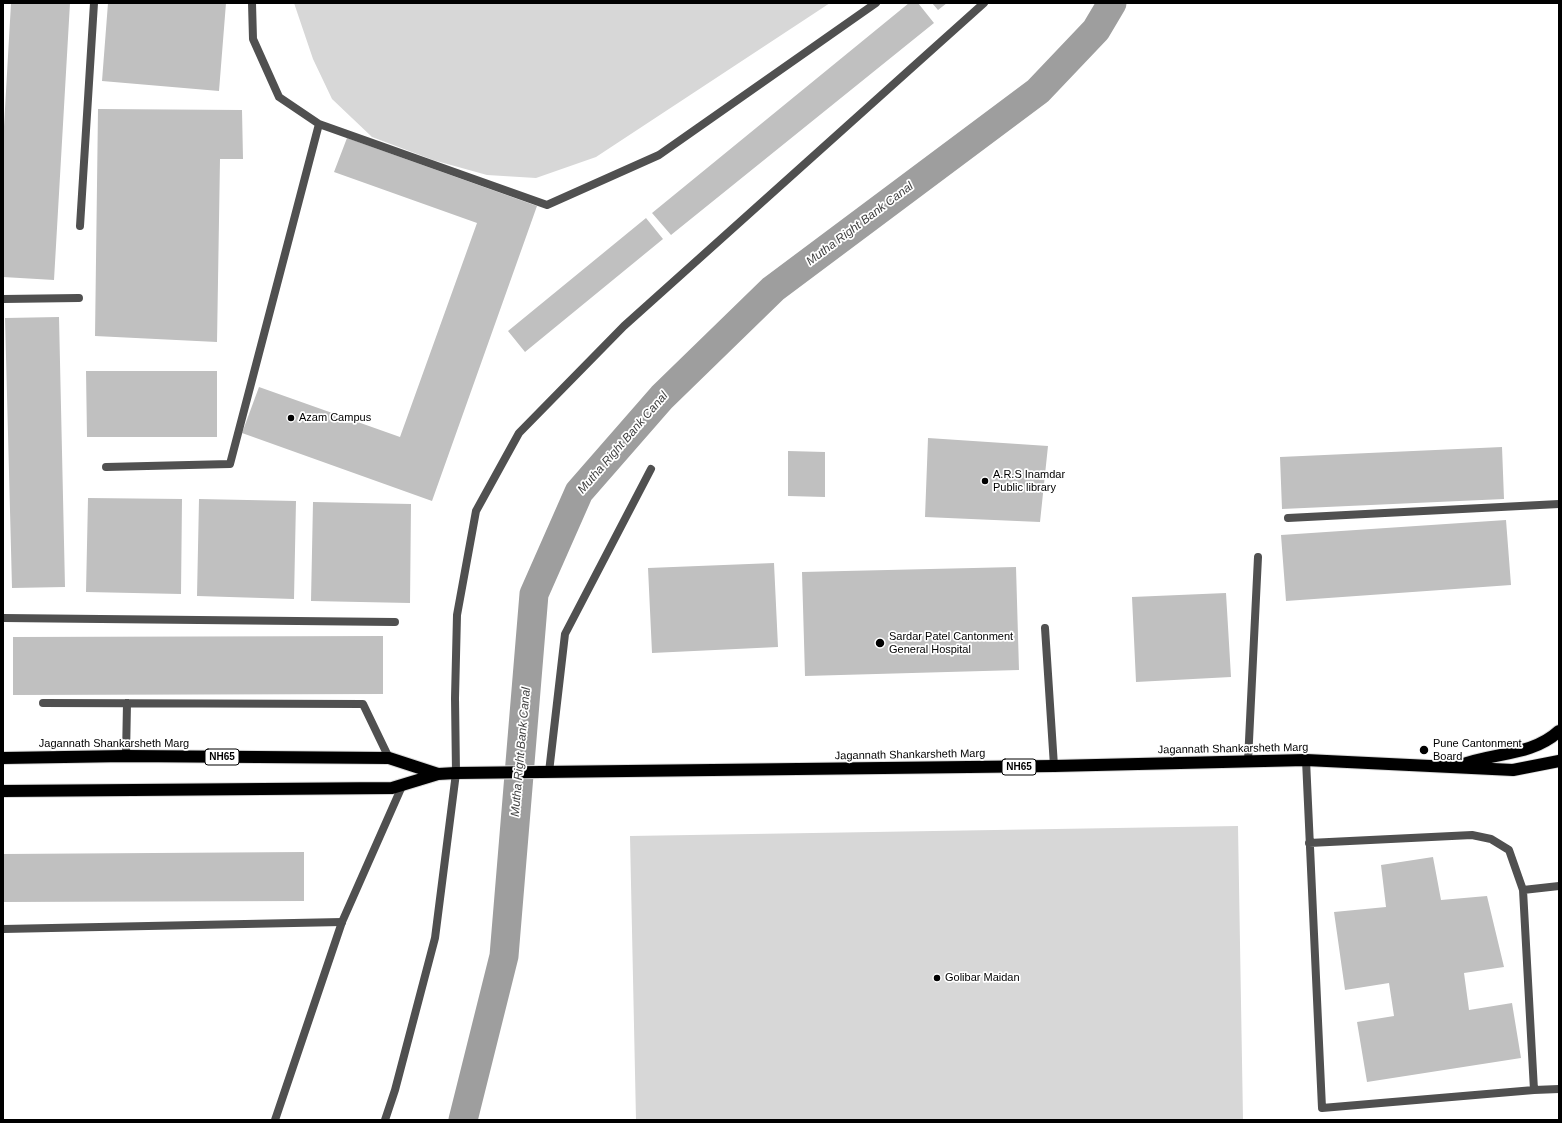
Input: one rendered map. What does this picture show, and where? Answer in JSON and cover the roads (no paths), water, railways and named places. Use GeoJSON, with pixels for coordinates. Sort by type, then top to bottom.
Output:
{"type":"FeatureCollection","features":[{"type":"Feature","properties":{"kind":"highway","name":"Jagannath Shankarsheth Marg"},"geometry":{"type":"LineString","coordinates":[[1453,768],[1473,760],[1526,750],[1548,741],[1559,731]]}},
{"type":"Feature","properties":{"kind":"highway","name":"Jagannath Shankarsheth Marg"},"geometry":{"type":"LineString","coordinates":[[3,758],[126,756],[389,758],[438,774]]}},
{"type":"Feature","properties":{"kind":"highway","name":"Jagannath Shankarsheth Marg"},"geometry":{"type":"LineString","coordinates":[[3,791],[392,788],[438,774],[456,773],[1054,766],[1306,760],[1513,770],[1559,761]]}},
{"type":"Feature","properties":{"kind":"street"},"geometry":{"type":"LineString","coordinates":[[80,226],[94,3]]}},
{"type":"Feature","properties":{"kind":"street"},"geometry":{"type":"LineString","coordinates":[[252,3],[253,40],[279,97],[319,124],[547,205],[659,155],[876,3]]}},
{"type":"Feature","properties":{"kind":"street"},"geometry":{"type":"LineString","coordinates":[[385,1120],[395,1090],[435,938],[456,773],[455,698],[457,615],[476,511],[519,433],[624,326],[984,3]]}},
{"type":"Feature","properties":{"kind":"street"},"geometry":{"type":"LineString","coordinates":[[106,467],[230,464],[319,124]]}},
{"type":"Feature","properties":{"kind":"street"},"geometry":{"type":"LineString","coordinates":[[3,299],[79,298]]}},
{"type":"Feature","properties":{"kind":"street"},"geometry":{"type":"LineString","coordinates":[[549,772],[565,634],[651,469]]}},
{"type":"Feature","properties":{"kind":"street"},"geometry":{"type":"LineString","coordinates":[[1288,518],[1559,504]]}},
{"type":"Feature","properties":{"kind":"street"},"geometry":{"type":"LineString","coordinates":[[1248,761],[1258,557]]}},
{"type":"Feature","properties":{"kind":"street"},"geometry":{"type":"LineString","coordinates":[[3,618],[395,622]]}},
{"type":"Feature","properties":{"kind":"street"},"geometry":{"type":"LineString","coordinates":[[1045,628],[1054,766]]}},
{"type":"Feature","properties":{"kind":"street"},"geometry":{"type":"LineString","coordinates":[[43,703],[363,704],[389,758]]}},
{"type":"Feature","properties":{"kind":"street"},"geometry":{"type":"LineString","coordinates":[[126,756],[127,703]]}},
{"type":"Feature","properties":{"kind":"street"},"geometry":{"type":"LineString","coordinates":[[1306,760],[1322,1108],[1559,1089]]}},
{"type":"Feature","properties":{"kind":"street"},"geometry":{"type":"LineString","coordinates":[[275,1120],[342,922],[403,784]]}},
{"type":"Feature","properties":{"kind":"street"},"geometry":{"type":"LineString","coordinates":[[1310,843],[1472,835],[1491,839],[1509,850],[1523,890],[1534,1090]]}},
{"type":"Feature","properties":{"kind":"street"},"geometry":{"type":"LineString","coordinates":[[1523,890],[1559,886]]}},
{"type":"Feature","properties":{"kind":"street"},"geometry":{"type":"LineString","coordinates":[[3,929],[342,922]]}},
{"type":"Feature","properties":{"kind":"waterway","name":"Mutha Right Bank Canal"},"geometry":{"type":"LineString","coordinates":[[463,1120],[504,956],[534,594],[579,492],[662,397],[773,289],[1038,91],[1096,30],[1112,3]]}},
{"type":"Feature","properties":{"kind":"place","name":"Azam Campus"},"geometry":{"type":"Point","coordinates":[291,418]}},
{"type":"Feature","properties":{"kind":"place","name":"A.R.S Inamdar Public library"},"geometry":{"type":"Point","coordinates":[985,481]}},
{"type":"Feature","properties":{"kind":"place","name":"Sardar Patel Cantonment General Hospital"},"geometry":{"type":"Point","coordinates":[880,643]}},
{"type":"Feature","properties":{"kind":"place","name":"Pune Cantonment Board"},"geometry":{"type":"Point","coordinates":[1424,750]}},
{"type":"Feature","properties":{"kind":"place","name":"Golibar Maidan"},"geometry":{"type":"Point","coordinates":[937,978]}}]}
